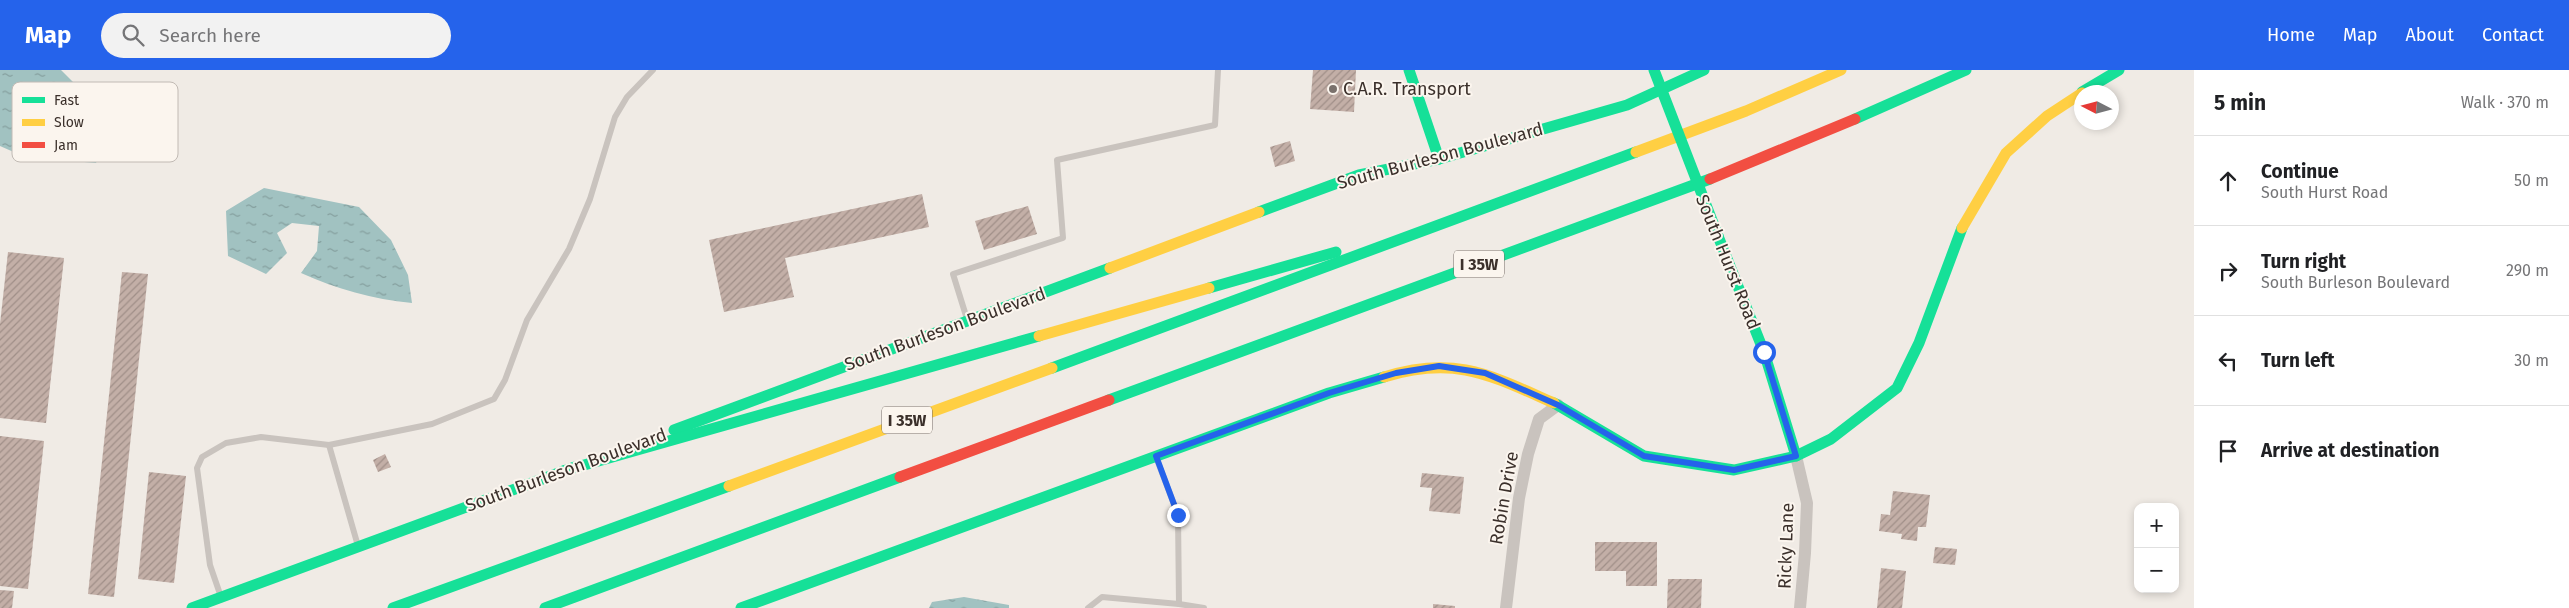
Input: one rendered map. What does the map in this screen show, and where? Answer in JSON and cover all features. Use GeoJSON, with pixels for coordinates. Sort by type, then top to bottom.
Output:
{"type":"FeatureCollection","features":[{"type":"Feature","properties":{"kind":"main road"},"geometry":{"type":"LineString","coordinates":[[1409,70],[1439,159]]}},
{"type":"Feature","properties":{"kind":"main road","name":"South Hurst Road"},"geometry":{"type":"LineString","coordinates":[[1654,70],[1764,352],[1796,456]]}},
{"type":"Feature","properties":{"kind":"main road","name":"South Burleson Boulevard"},"geometry":{"type":"LineString","coordinates":[[192,608],[1360,175],[1439,159],[1627,105],[1704,70]]}},
{"type":"Feature","properties":{"kind":"main road","name":"I 35W"},"geometry":{"type":"LineString","coordinates":[[393,608],[1422,233],[1746,111],[1841,70]]}},
{"type":"Feature","properties":{"kind":"main road","name":"I 35W"},"geometry":{"type":"LineString","coordinates":[[545,608],[1709,179],[1833,129],[1966,70]]}},
{"type":"Feature","properties":{"kind":"main road"},"geometry":{"type":"LineString","coordinates":[[2095,85],[2119,70]]}},
{"type":"Feature","properties":{"kind":"main road"},"geometry":{"type":"LineString","coordinates":[[741,608],[1329,393],[1396,373],[1439,366],[1485,373],[1558,405],[1644,456],[1734,470],[1796,456],[1831,439],[1897,388],[1919,343],[1964,223],[2006,153],[2046,116],[2074,98]]}},
{"type":"Feature","properties":{"kind":"main road"},"geometry":{"type":"LineString","coordinates":[[563,471],[1309,257],[1422,233]]}},
{"type":"Feature","properties":{"kind":"main road"},"geometry":{"type":"LineString","coordinates":[[625,592],[660,566]]}},
{"type":"Feature","properties":{"kind":"street","name":"Robin Drive"},"geometry":{"type":"LineString","coordinates":[[1506,608],[1519,498],[1528,454],[1540,419],[1558,405]]}},
{"type":"Feature","properties":{"kind":"street","name":"Ricky Lane"},"geometry":{"type":"LineString","coordinates":[[1796,456],[1807,503],[1806,554],[1800,608]]}},
{"type":"Feature","properties":{"kind":"lane"},"geometry":{"type":"LineString","coordinates":[[221,598],[209,556],[198,468],[202,457],[226,442],[261,437],[329,445],[432,424],[494,399],[505,380],[527,320],[569,249],[590,199],[615,117],[627,97],[653,70]]}},
{"type":"Feature","properties":{"kind":"lane"},"geometry":{"type":"LineString","coordinates":[[967,321],[954,274],[1063,238],[1058,160],[1215,125],[1218,70]]}},
{"type":"Feature","properties":{"kind":"lane"},"geometry":{"type":"LineString","coordinates":[[329,445],[358,548]]}},
{"type":"Feature","properties":{"kind":"lane"},"geometry":{"type":"LineString","coordinates":[[1156,456],[1178,515],[1179,604]]}},
{"type":"Feature","properties":{"kind":"lane"},"geometry":{"type":"LineString","coordinates":[[1088,608],[1102,597],[1204,608]]}},
{"type":"Feature","properties":{"kind":"water"},"geometry":{"type":"Polygon","coordinates":[[[0,70],[61,70],[73,82],[12,82],[12,151],[0,146],[0,70]]]}},
{"type":"Feature","properties":{"kind":"water"},"geometry":{"type":"Polygon","coordinates":[[[264,188],[359,207],[391,240],[408,275],[412,303],[383,299],[355,292],[301,273],[317,251],[319,226],[292,223],[277,233],[287,253],[266,274],[228,256],[226,211],[264,188]]]}},
{"type":"Feature","properties":{"kind":"water"},"geometry":{"type":"Polygon","coordinates":[[[964,597],[1009,605],[1009,608],[929,608],[932,602],[964,597]]]}},
{"type":"Feature","properties":{"kind":"building","name":"C.A.R. Transport"},"geometry":{"type":"Polygon","coordinates":[[[1313,70],[1356,70],[1354,112],[1310,109],[1313,70]]]}},
{"type":"Feature","properties":{"kind":"building"},"geometry":{"type":"Polygon","coordinates":[[[1290,141],[1295,161],[1275,167],[1270,147],[1290,141]]]}},
{"type":"Feature","properties":{"kind":"building"},"geometry":{"type":"Polygon","coordinates":[[[922,194],[929,227],[785,258],[794,297],[724,312],[709,240],[922,194]]]}},
{"type":"Feature","properties":{"kind":"building"},"geometry":{"type":"Polygon","coordinates":[[[1028,206],[1037,234],[984,250],[975,221],[1028,206]]]}},
{"type":"Feature","properties":{"kind":"building"},"geometry":{"type":"Polygon","coordinates":[[[8,252],[64,258],[46,423],[0,418],[0,324],[8,252]]]}},
{"type":"Feature","properties":{"kind":"building"},"geometry":{"type":"Polygon","coordinates":[[[122,272],[148,274],[114,597],[88,594],[122,272]]]}},
{"type":"Feature","properties":{"kind":"building"},"geometry":{"type":"Polygon","coordinates":[[[0,436],[44,441],[28,589],[0,586],[0,436]]]}},
{"type":"Feature","properties":{"kind":"building"},"geometry":{"type":"Polygon","coordinates":[[[385,454],[391,467],[378,472],[373,460],[385,454]]]}},
{"type":"Feature","properties":{"kind":"building"},"geometry":{"type":"Polygon","coordinates":[[[149,472],[186,476],[174,583],[138,579],[149,472]]]}},
{"type":"Feature","properties":{"kind":"building"},"geometry":{"type":"Polygon","coordinates":[[[1422,473],[1464,477],[1460,514],[1429,511],[1432,488],[1420,487],[1422,473]]]}},
{"type":"Feature","properties":{"kind":"building"},"geometry":{"type":"Polygon","coordinates":[[[1893,491],[1930,495],[1926,527],[1918,527],[1917,541],[1901,539],[1902,534],[1879,531],[1881,514],[1890,515],[1893,491]]]}},
{"type":"Feature","properties":{"kind":"building"},"geometry":{"type":"Polygon","coordinates":[[[1595,542],[1657,542],[1657,586],[1626,586],[1626,571],[1595,571],[1595,542]]]}},
{"type":"Feature","properties":{"kind":"building"},"geometry":{"type":"Polygon","coordinates":[[[1935,547],[1957,549],[1955,565],[1933,563],[1935,547]]]}},
{"type":"Feature","properties":{"kind":"building"},"geometry":{"type":"Polygon","coordinates":[[[1881,568],[1906,571],[1902,608],[1877,608],[1881,568]]]}},
{"type":"Feature","properties":{"kind":"building"},"geometry":{"type":"Polygon","coordinates":[[[1668,579],[1702,579],[1701,608],[1667,608],[1668,579]]]}},
{"type":"Feature","properties":{"kind":"building"},"geometry":{"type":"Polygon","coordinates":[[[0,590],[14,591],[12,608],[0,608],[0,590]]]}},
{"type":"Feature","properties":{"kind":"building"},"geometry":{"type":"Polygon","coordinates":[[[1433,604],[1455,606],[1455,608],[1433,608],[1433,604]]]}},
{"type":"Feature","properties":{"kind":"traffic: fast"},"geometry":{"type":"LineString","coordinates":[[1409,70],[1439,159]]}},
{"type":"Feature","properties":{"kind":"traffic: fast"},"geometry":{"type":"LineString","coordinates":[[1654,70],[1718,236]]}},
{"type":"Feature","properties":{"kind":"traffic: fast"},"geometry":{"type":"LineString","coordinates":[[1259,212],[1359,175],[1439,159],[1627,105],[1704,70]]}},
{"type":"Feature","properties":{"kind":"traffic: fast"},"geometry":{"type":"LineString","coordinates":[[1855,119],[1966,70]]}},
{"type":"Feature","properties":{"kind":"traffic: fast"},"geometry":{"type":"LineString","coordinates":[[2094,85],[2119,70]]}},
{"type":"Feature","properties":{"kind":"traffic: fast"},"geometry":{"type":"LineString","coordinates":[[1052,368],[1636,152]]}},
{"type":"Feature","properties":{"kind":"traffic: fast"},"geometry":{"type":"LineString","coordinates":[[1109,400],[1710,179]]}},
{"type":"Feature","properties":{"kind":"traffic: fast"},"geometry":{"type":"LineString","coordinates":[[1554,403],[1644,456],[1734,470],[1796,456],[1831,439],[1897,388],[1919,343],[1962,228]]}},
{"type":"Feature","properties":{"kind":"traffic: fast"},"geometry":{"type":"LineString","coordinates":[[1718,236],[1764,352],[1796,456]]}},
{"type":"Feature","properties":{"kind":"traffic: fast"},"geometry":{"type":"LineString","coordinates":[[1209,288],[1336,252]]}},
{"type":"Feature","properties":{"kind":"traffic: fast"},"geometry":{"type":"LineString","coordinates":[[674,430],[1110,268]]}},
{"type":"Feature","properties":{"kind":"traffic: fast"},"geometry":{"type":"LineString","coordinates":[[563,471],[1039,336]]}},
{"type":"Feature","properties":{"kind":"traffic: fast"},"geometry":{"type":"LineString","coordinates":[[741,608],[1329,393],[1384,377]]}},
{"type":"Feature","properties":{"kind":"traffic: fast"},"geometry":{"type":"LineString","coordinates":[[192,608],[575,467]]}},
{"type":"Feature","properties":{"kind":"traffic: fast"},"geometry":{"type":"LineString","coordinates":[[545,608],[900,477]]}},
{"type":"Feature","properties":{"kind":"traffic: fast"},"geometry":{"type":"LineString","coordinates":[[393,608],[729,486]]}},
{"type":"Feature","properties":{"kind":"traffic: slow"},"geometry":{"type":"LineString","coordinates":[[1636,152],[1746,111],[1841,70]]}},
{"type":"Feature","properties":{"kind":"traffic: slow"},"geometry":{"type":"LineString","coordinates":[[1962,228],[2006,153],[2047,116],[2074,98]]}},
{"type":"Feature","properties":{"kind":"traffic: slow"},"geometry":{"type":"LineString","coordinates":[[1110,268],[1259,212]]}},
{"type":"Feature","properties":{"kind":"traffic: slow"},"geometry":{"type":"LineString","coordinates":[[1039,336],[1209,288]]}},
{"type":"Feature","properties":{"kind":"traffic: slow"},"geometry":{"type":"LineString","coordinates":[[729,486],[1052,368]]}},
{"type":"Feature","properties":{"kind":"traffic: slow"},"geometry":{"type":"LineString","coordinates":[[1384,377],[1432,368],[1472,371],[1510,384],[1554,403]]}},
{"type":"Feature","properties":{"kind":"traffic: jam"},"geometry":{"type":"LineString","coordinates":[[1710,179],[1855,119]]}},
{"type":"Feature","properties":{"kind":"traffic: jam"},"geometry":{"type":"LineString","coordinates":[[900,477],[1109,400]]}},
{"type":"Feature","properties":{"kind":"place","name":"C.A.R. Transport"},"geometry":{"type":"Point","coordinates":[1333,89]}},
{"type":"Feature","properties":{"kind":"route"},"geometry":{"type":"LineString","coordinates":[[1178,515],[1156,456],[1329,393],[1396,373],[1439,366],[1485,373],[1558,405],[1644,456],[1734,470],[1796,456],[1764,352]]}}]}
